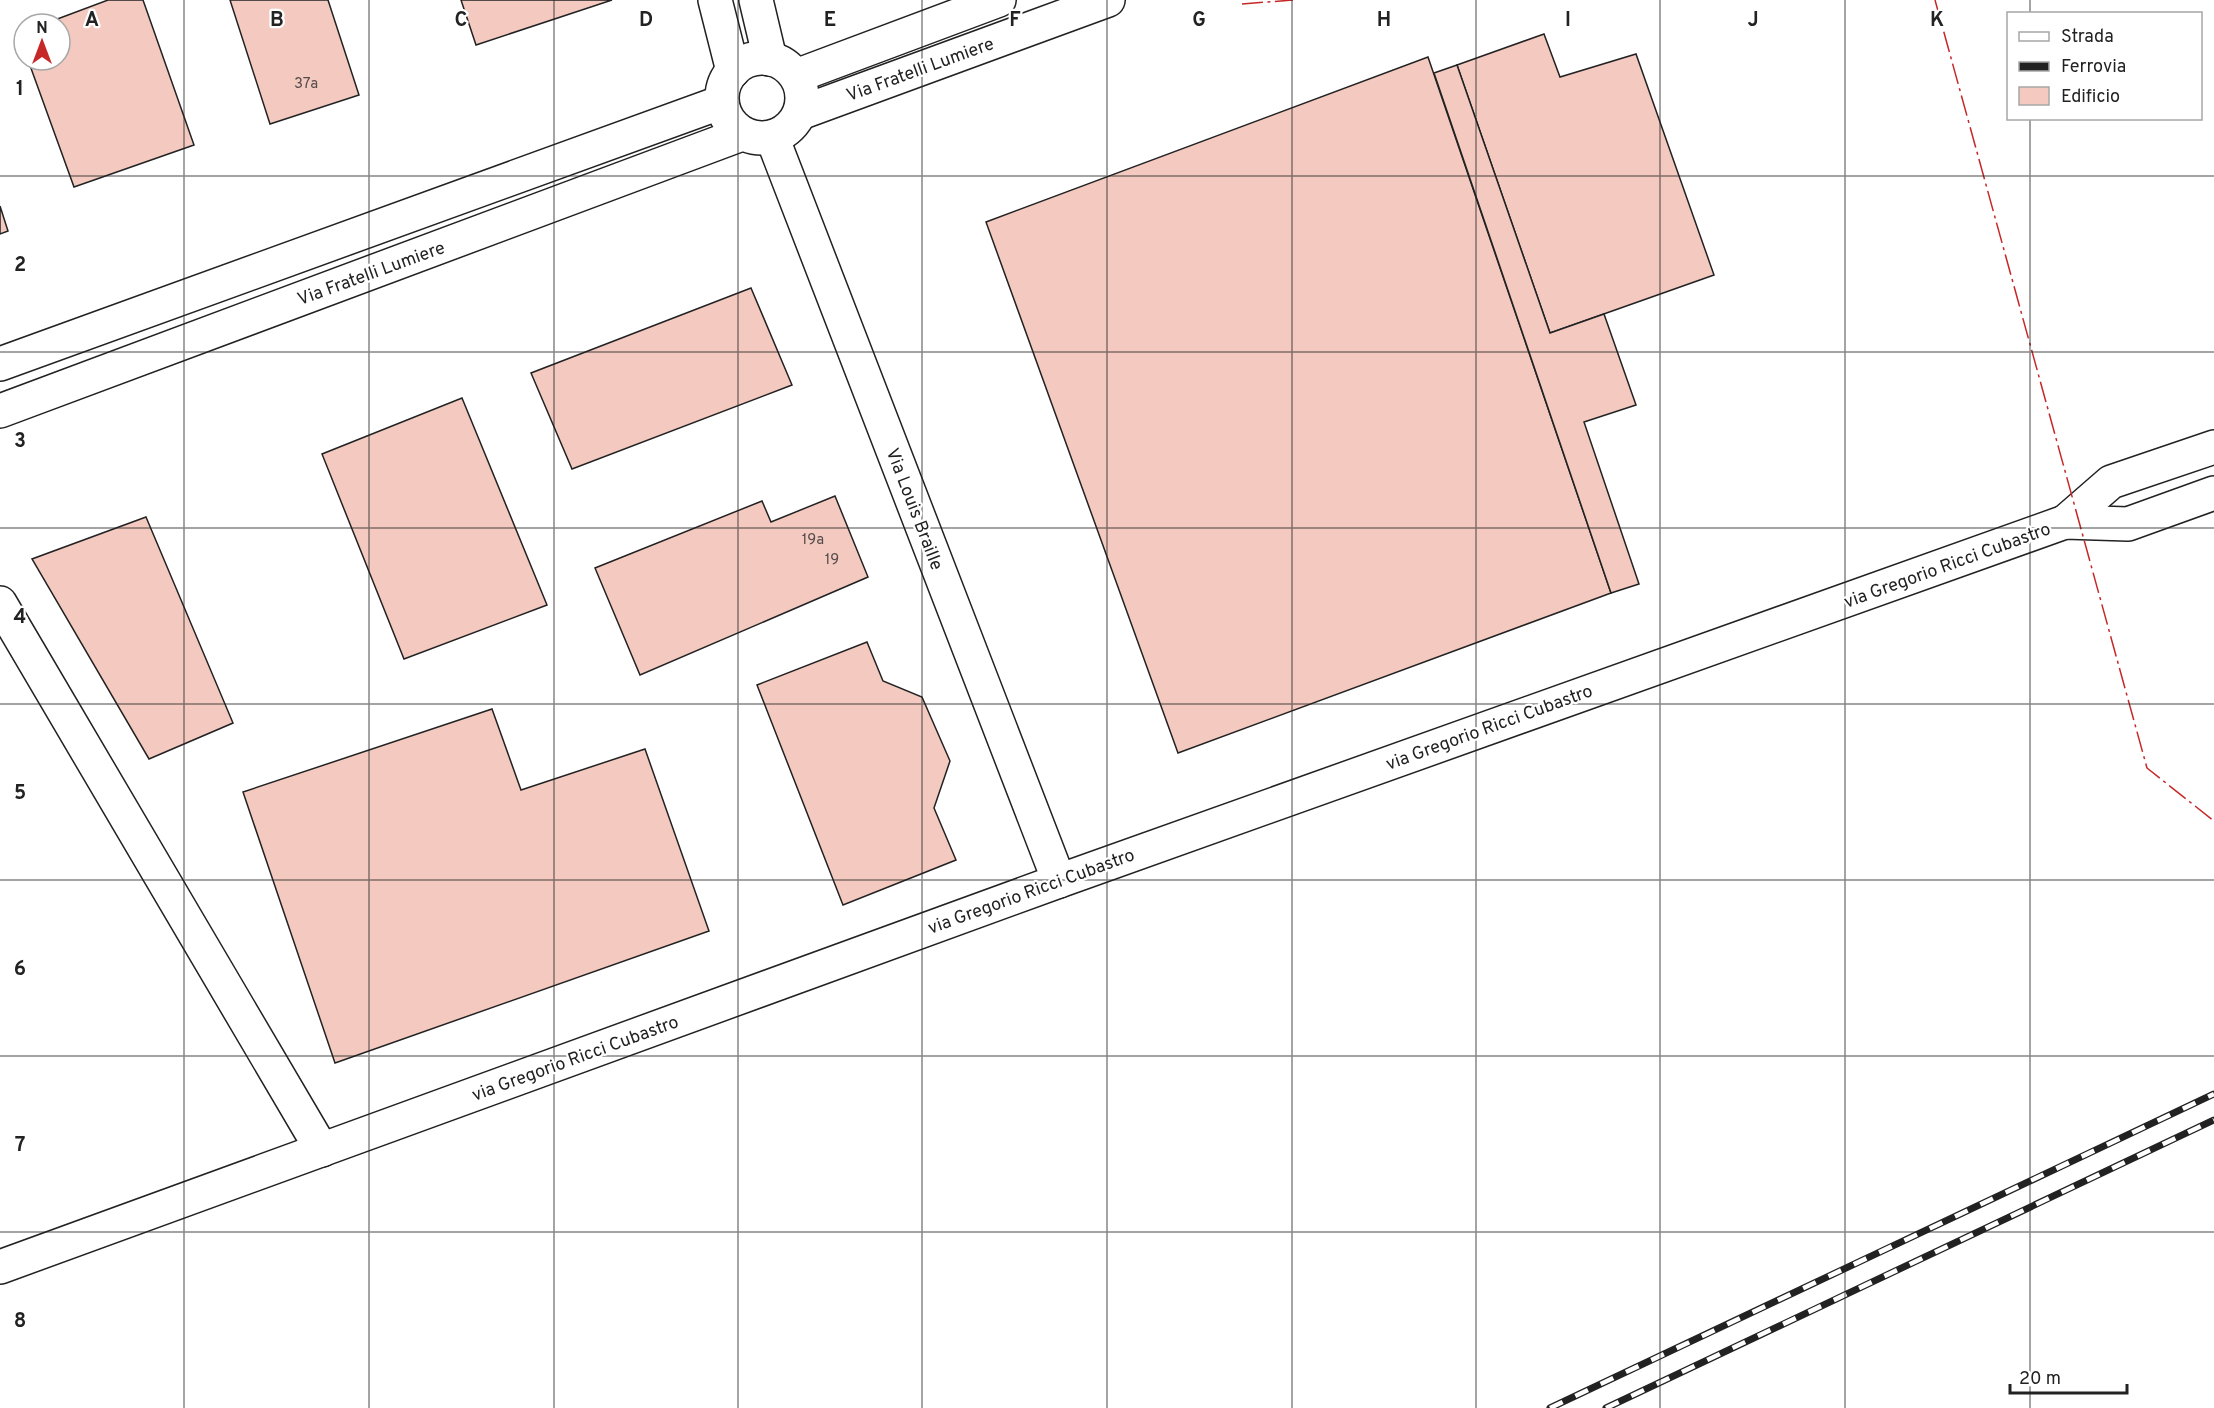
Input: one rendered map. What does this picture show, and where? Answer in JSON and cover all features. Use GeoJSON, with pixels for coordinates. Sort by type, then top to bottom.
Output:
{"type":"FeatureCollection","features":[{"type":"Feature","properties":{"kind":"street"},"geometry":{"type":"LineString","coordinates":[[715,0],[733,70]]}},
{"type":"Feature","properties":{"kind":"street"},"geometry":{"type":"LineString","coordinates":[[756,0],[783,68],[801,88],[800,113],[784,132],[757,136],[732,126],[725,115],[722,91],[733,70],[743,62],[756,58],[783,68]]}},
{"type":"Feature","properties":{"kind":"street","name":"Via Fratelli Lumiere"},"geometry":{"type":"LineString","coordinates":[[783,68],[999,0]]}},
{"type":"Feature","properties":{"kind":"street","name":"Via Fratelli Lumiere"},"geometry":{"type":"LineString","coordinates":[[800,113],[1108,0]]}},
{"type":"Feature","properties":{"kind":"street"},"geometry":{"type":"LineString","coordinates":[[0,364],[722,102]]}},
{"type":"Feature","properties":{"kind":"street","name":"Via Fratelli Lumiere"},"geometry":{"type":"LineString","coordinates":[[0,411],[757,136]]}},
{"type":"Feature","properties":{"kind":"street","name":"Via Louis Braille"},"geometry":{"type":"LineString","coordinates":[[757,136],[1059,880]]}},
{"type":"Feature","properties":{"kind":"street"},"geometry":{"type":"LineString","coordinates":[[2066,522],[2111,482],[2214,447]]}},
{"type":"Feature","properties":{"kind":"street"},"geometry":{"type":"LineString","coordinates":[[2066,522],[2128,524],[2214,493]]}},
{"type":"Feature","properties":{"kind":"street","name":"via Gregorio Ricci Cubastro"},"geometry":{"type":"LineString","coordinates":[[0,1267],[1059,880],[2066,522]]}},
{"type":"Feature","properties":{"kind":"street"},"geometry":{"type":"LineString","coordinates":[[0,603],[322,1150]]}},
{"type":"Feature","properties":{"kind":"building"},"geometry":{"type":"Polygon","coordinates":[[[108,0],[143,0],[194,145],[74,187],[32,72],[72,72],[72,14],[108,0]]]}},
{"type":"Feature","properties":{"kind":"building"},"geometry":{"type":"Polygon","coordinates":[[[230,0],[328,0],[359,95],[270,124],[230,0]]]}},
{"type":"Feature","properties":{"kind":"building"},"geometry":{"type":"Polygon","coordinates":[[[461,0],[612,0],[476,45],[461,0]]]}},
{"type":"Feature","properties":{"kind":"building"},"geometry":{"type":"Polygon","coordinates":[[[1544,34],[1560,77],[1636,54],[1714,275],[1550,333],[1457,65],[1544,34]]]}},
{"type":"Feature","properties":{"kind":"building"},"geometry":{"type":"Polygon","coordinates":[[[1428,57],[1611,593],[1178,753],[986,222],[1428,57]]]}},
{"type":"Feature","properties":{"kind":"building"},"geometry":{"type":"Polygon","coordinates":[[[1457,65],[1550,333],[1604,314],[1636,405],[1584,422],[1639,584],[1611,593],[1434,73],[1457,65]]]}},
{"type":"Feature","properties":{"kind":"building"},"geometry":{"type":"Polygon","coordinates":[[[0,206],[8,231],[0,234],[0,206]]]}},
{"type":"Feature","properties":{"kind":"building"},"geometry":{"type":"Polygon","coordinates":[[[751,288],[792,385],[572,469],[531,373],[751,288]]]}},
{"type":"Feature","properties":{"kind":"building"},"geometry":{"type":"Polygon","coordinates":[[[462,398],[547,605],[404,659],[322,454],[462,398]]]}},
{"type":"Feature","properties":{"kind":"building"},"geometry":{"type":"Polygon","coordinates":[[[835,496],[868,577],[640,675],[595,568],[762,501],[771,522],[835,496]]]}},
{"type":"Feature","properties":{"kind":"building"},"geometry":{"type":"Polygon","coordinates":[[[146,517],[233,723],[149,759],[32,559],[146,517]]]}},
{"type":"Feature","properties":{"kind":"building"},"geometry":{"type":"Polygon","coordinates":[[[867,642],[883,681],[922,697],[950,761],[934,808],[956,860],[843,905],[757,685],[867,642]]]}},
{"type":"Feature","properties":{"kind":"building"},"geometry":{"type":"Polygon","coordinates":[[[492,709],[521,790],[645,749],[709,931],[335,1063],[243,792],[492,709]]]}},
{"type":"Feature","properties":{"kind":"railway"},"geometry":{"type":"LineString","coordinates":[[1550,1408],[2214,1094]]}},
{"type":"Feature","properties":{"kind":"railway"},"geometry":{"type":"LineString","coordinates":[[1606,1408],[2214,1120]]}},
{"type":"Feature","properties":{"kind":"power"},"geometry":{"type":"LineString","coordinates":[[1242,4],[1293,0]]}},
{"type":"Feature","properties":{"kind":"power"},"geometry":{"type":"LineString","coordinates":[[1935,0],[2147,768],[2214,821]]}}]}
